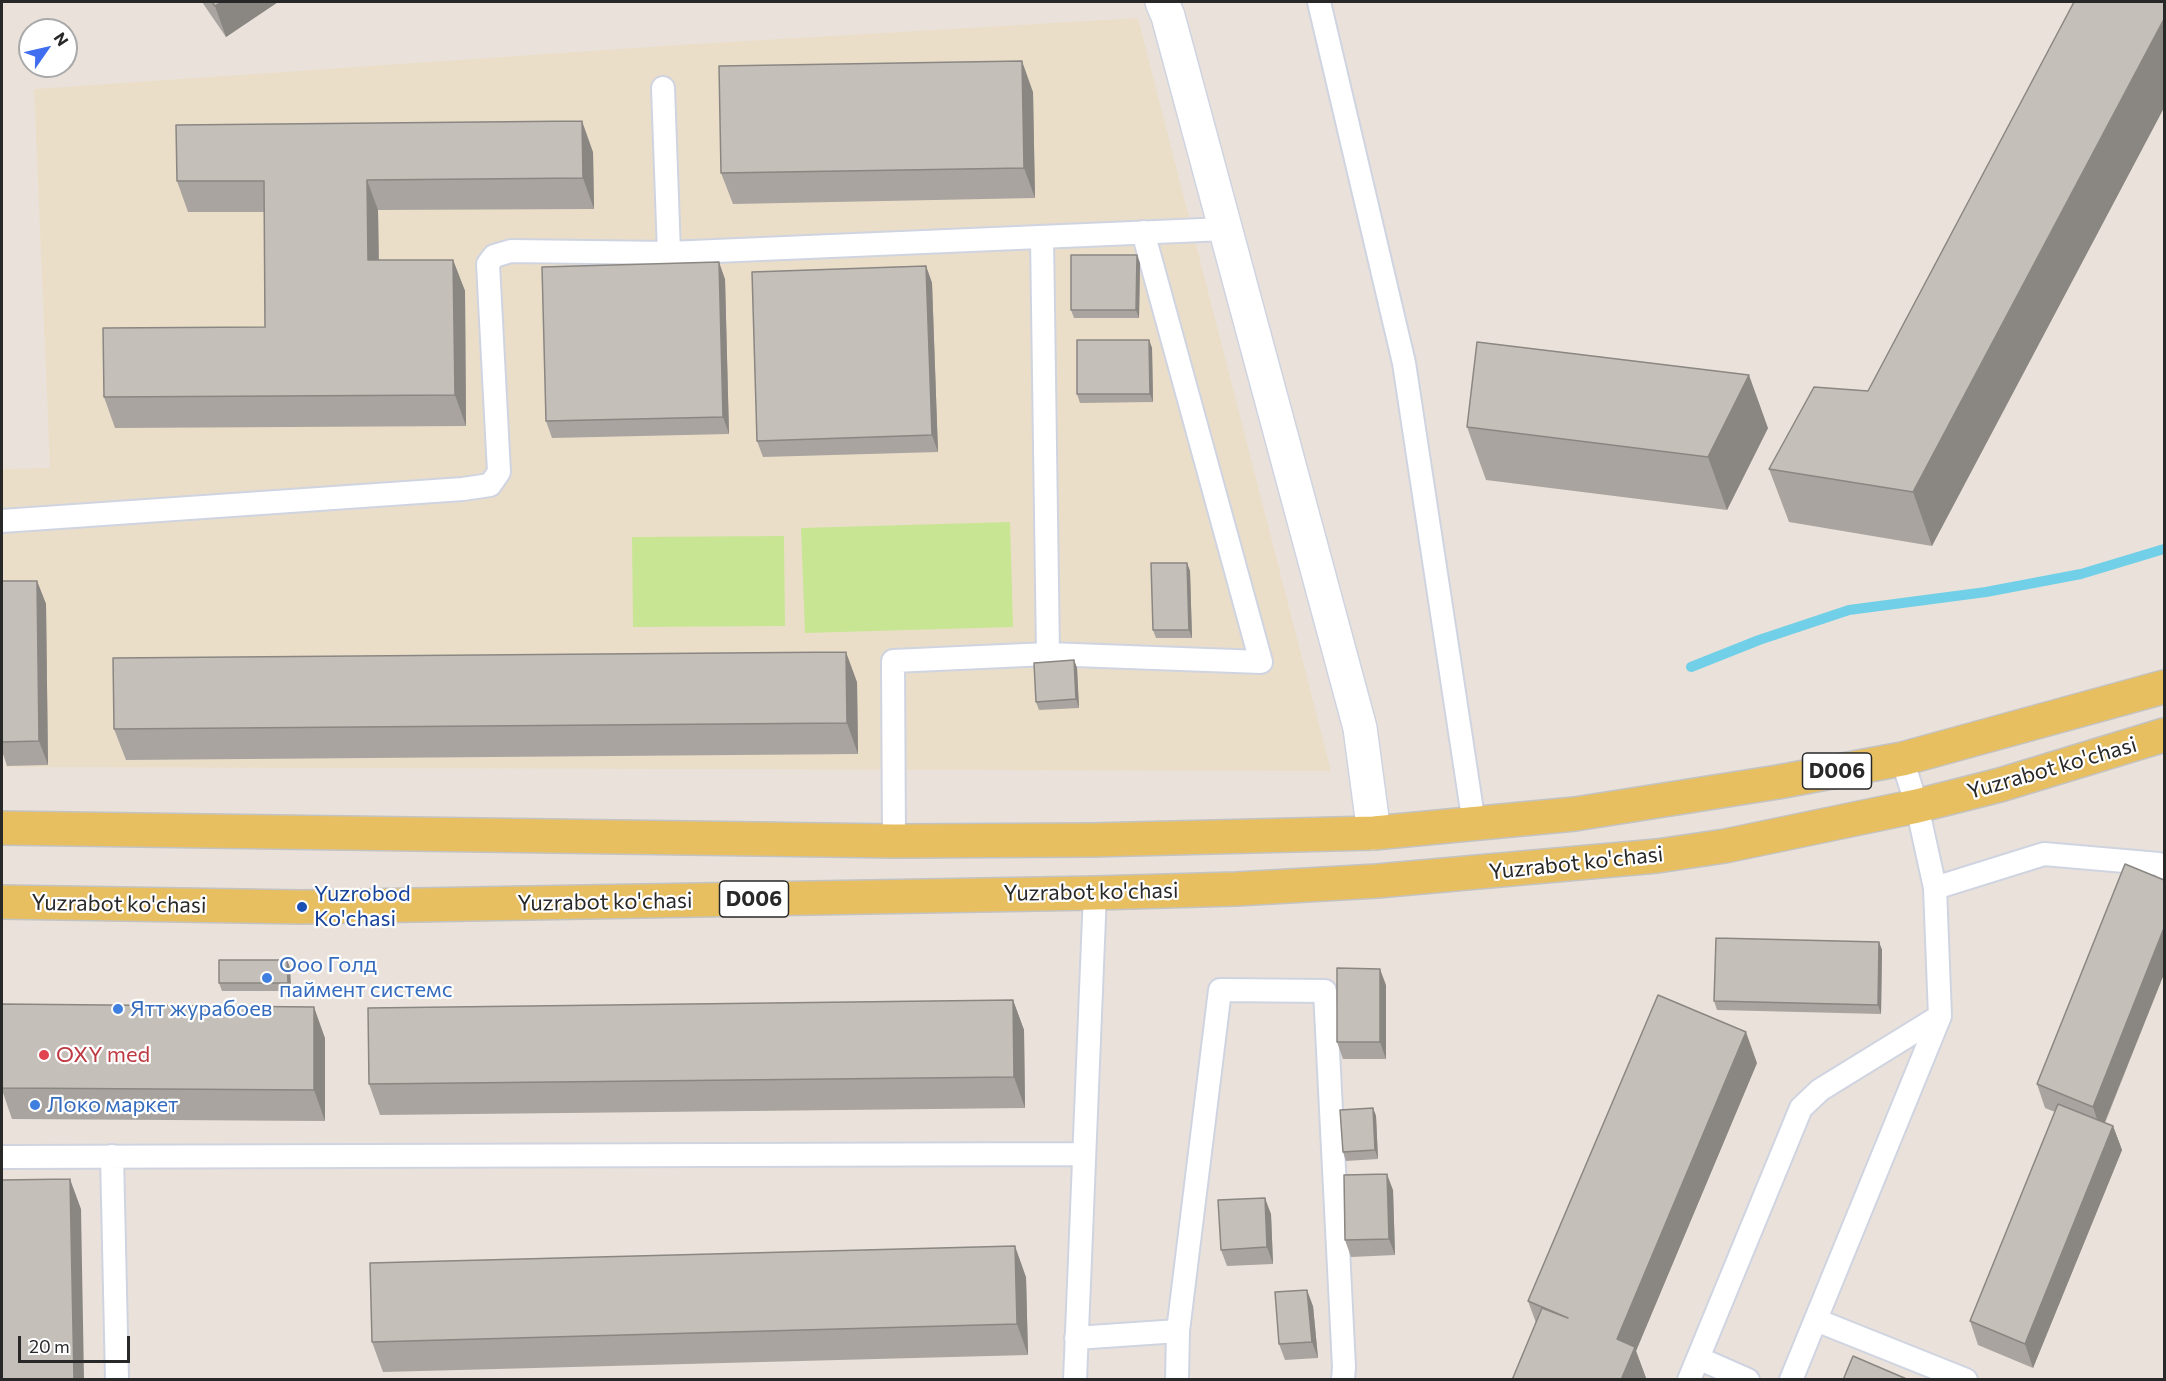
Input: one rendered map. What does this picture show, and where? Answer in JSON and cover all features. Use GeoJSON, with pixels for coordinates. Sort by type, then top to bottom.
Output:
{"type":"FeatureCollection","features":[{"type":"Feature","properties":{"kind":"main road","name":"Yuzrabot ko'chasi"},"geometry":{"type":"LineString","coordinates":[[2,828],[894,840],[1104,840],[1374,833],[1575,814],[1648,804],[1902,759],[2164,687]]}},
{"type":"Feature","properties":{"kind":"main road","name":"Yuzrabot ko'chasi"},"geometry":{"type":"LineString","coordinates":[[2,902],[302,907],[1095,893],[1236,889],[1377,881],[1657,856],[1735,844],[1917,806],[2001,785],[2164,735]]}},
{"type":"Feature","properties":{"kind":"street"},"geometry":{"type":"LineString","coordinates":[[1162,2],[1171,27],[1360,728],[1374,833]]}},
{"type":"Feature","properties":{"kind":"lane"},"geometry":{"type":"LineString","coordinates":[[1319,2],[1404,363],[1474,824]]}},
{"type":"Feature","properties":{"kind":"lane"},"geometry":{"type":"LineString","coordinates":[[663,88],[669,253]]}},
{"type":"Feature","properties":{"kind":"lane"},"geometry":{"type":"LineString","coordinates":[[2,521],[452,490],[490,485],[499,472],[488,264],[494,256],[511,251],[669,253],[1225,229]]}},
{"type":"Feature","properties":{"kind":"lane"},"geometry":{"type":"LineString","coordinates":[[894,840],[893,661],[1048,654],[1261,662],[1143,232]]}},
{"type":"Feature","properties":{"kind":"lane"},"geometry":{"type":"LineString","coordinates":[[1042,237],[1048,654]]}},
{"type":"Feature","properties":{"kind":"lane"},"geometry":{"type":"LineString","coordinates":[[1791,1380],[1940,1016],[1935,888],[1917,806],[1902,759]]}},
{"type":"Feature","properties":{"kind":"lane"},"geometry":{"type":"LineString","coordinates":[[1935,888],[2044,854],[2159,864],[2164,868]]}},
{"type":"Feature","properties":{"kind":"lane"},"geometry":{"type":"LineString","coordinates":[[1075,1380],[1095,893]]}},
{"type":"Feature","properties":{"kind":"lane"},"geometry":{"type":"LineString","coordinates":[[1176,1380],[1178,1331],[1220,990],[1325,991],[1343,1380]]}},
{"type":"Feature","properties":{"kind":"lane"},"geometry":{"type":"LineString","coordinates":[[1689,1380],[1801,1108],[1820,1090],[1940,1016]]}},
{"type":"Feature","properties":{"kind":"lane"},"geometry":{"type":"LineString","coordinates":[[2,1157],[1084,1154]]}},
{"type":"Feature","properties":{"kind":"lane"},"geometry":{"type":"LineString","coordinates":[[112,1156],[117,1380]]}},
{"type":"Feature","properties":{"kind":"lane"},"geometry":{"type":"LineString","coordinates":[[1816,1320],[1966,1380]]}},
{"type":"Feature","properties":{"kind":"lane"},"geometry":{"type":"LineString","coordinates":[[1076,1338],[1178,1331]]}},
{"type":"Feature","properties":{"kind":"lane"},"geometry":{"type":"LineString","coordinates":[[1698,1358],[1748,1380]]}},
{"type":"Feature","properties":{"kind":"shaded area"},"geometry":{"type":"Polygon","coordinates":[[[1138,18],[1331,771],[6,767],[2,469],[50,468],[34,89],[678,45],[1138,18]]]}},
{"type":"Feature","properties":{"kind":"green space"},"geometry":{"type":"Polygon","coordinates":[[[1010,522],[1013,627],[805,633],[801,528],[1010,522]]]}},
{"type":"Feature","properties":{"kind":"green space"},"geometry":{"type":"Polygon","coordinates":[[[784,536],[785,626],[633,627],[632,537],[784,536]]]}},
{"type":"Feature","properties":{"kind":"building"},"geometry":{"type":"Polygon","coordinates":[[[2074,2],[2164,2],[2164,19],[1913,492],[1769,469],[1814,387],[1868,391],[2074,2]]]}},
{"type":"Feature","properties":{"kind":"building"},"geometry":{"type":"Polygon","coordinates":[[[1022,61],[1024,168],[721,173],[719,66],[1022,61]]]}},
{"type":"Feature","properties":{"kind":"building"},"geometry":{"type":"Polygon","coordinates":[[[582,121],[583,178],[367,180],[368,260],[453,260],[455,395],[104,397],[103,328],[265,327],[264,181],[177,181],[176,125],[582,121]]]}},
{"type":"Feature","properties":{"kind":"building"},"geometry":{"type":"Polygon","coordinates":[[[1071,255],[1137,255],[1136,310],[1071,310],[1071,255]]]}},
{"type":"Feature","properties":{"kind":"building"},"geometry":{"type":"Polygon","coordinates":[[[719,262],[723,417],[546,421],[542,267],[719,262]]]}},
{"type":"Feature","properties":{"kind":"building"},"geometry":{"type":"Polygon","coordinates":[[[926,266],[932,435],[757,441],[752,272],[926,266]]]}},
{"type":"Feature","properties":{"kind":"building"},"geometry":{"type":"Polygon","coordinates":[[[1077,340],[1149,340],[1150,394],[1077,394],[1077,340]]]}},
{"type":"Feature","properties":{"kind":"building"},"geometry":{"type":"Polygon","coordinates":[[[1477,342],[1749,375],[1708,457],[1467,427],[1477,342]]]}},
{"type":"Feature","properties":{"kind":"building"},"geometry":{"type":"Polygon","coordinates":[[[1151,563],[1187,563],[1189,630],[1153,630],[1151,563]]]}},
{"type":"Feature","properties":{"kind":"building"},"geometry":{"type":"Polygon","coordinates":[[[2,581],[37,581],[39,741],[2,742],[2,581]]]}},
{"type":"Feature","properties":{"kind":"building"},"geometry":{"type":"Polygon","coordinates":[[[846,652],[847,723],[114,729],[113,658],[846,652]]]}},
{"type":"Feature","properties":{"kind":"building"},"geometry":{"type":"Polygon","coordinates":[[[1074,660],[1076,699],[1036,702],[1034,663],[1074,660]]]}},
{"type":"Feature","properties":{"kind":"building"},"geometry":{"type":"Polygon","coordinates":[[[2125,864],[2164,880],[2164,928],[2093,1107],[2037,1084],[2125,864]]]}},
{"type":"Feature","properties":{"kind":"building"},"geometry":{"type":"Polygon","coordinates":[[[1716,938],[1879,942],[1878,1005],[1714,1001],[1716,938]]]}},
{"type":"Feature","properties":{"kind":"building"},"geometry":{"type":"Polygon","coordinates":[[[219,960],[287,960],[288,983],[219,983],[219,960]]]}},
{"type":"Feature","properties":{"kind":"building"},"geometry":{"type":"Polygon","coordinates":[[[1337,968],[1380,969],[1380,1042],[1337,1042],[1337,968]]]}},
{"type":"Feature","properties":{"kind":"building"},"geometry":{"type":"Polygon","coordinates":[[[1658,995],[1746,1032],[1617,1339],[1635,1347],[1621,1380],[1512,1380],[1542,1308],[1568,1318],[1528,1301],[1658,995]]]}},
{"type":"Feature","properties":{"kind":"building"},"geometry":{"type":"Polygon","coordinates":[[[1013,1000],[1014,1077],[369,1084],[368,1008],[1013,1000]]]}},
{"type":"Feature","properties":{"kind":"building"},"geometry":{"type":"Polygon","coordinates":[[[2,1004],[314,1007],[314,1090],[2,1088],[2,1004]]]}},
{"type":"Feature","properties":{"kind":"building"},"geometry":{"type":"Polygon","coordinates":[[[2058,1104],[2113,1126],[2025,1344],[1970,1321],[2058,1104]]]}},
{"type":"Feature","properties":{"kind":"building"},"geometry":{"type":"Polygon","coordinates":[[[1373,1108],[1375,1150],[1343,1152],[1340,1110],[1373,1108]]]}},
{"type":"Feature","properties":{"kind":"building"},"geometry":{"type":"Polygon","coordinates":[[[1387,1174],[1389,1239],[1345,1240],[1344,1175],[1387,1174]]]}},
{"type":"Feature","properties":{"kind":"building"},"geometry":{"type":"Polygon","coordinates":[[[70,1179],[74,1380],[2,1380],[2,1180],[70,1179]]]}},
{"type":"Feature","properties":{"kind":"building"},"geometry":{"type":"Polygon","coordinates":[[[1265,1198],[1267,1247],[1221,1250],[1218,1200],[1265,1198]]]}},
{"type":"Feature","properties":{"kind":"building"},"geometry":{"type":"Polygon","coordinates":[[[1015,1246],[1017,1324],[372,1342],[370,1263],[1015,1246]]]}},
{"type":"Feature","properties":{"kind":"building"},"geometry":{"type":"Polygon","coordinates":[[[1307,1290],[1312,1342],[1279,1344],[1275,1292],[1307,1290]]]}},
{"type":"Feature","properties":{"kind":"building"},"geometry":{"type":"Polygon","coordinates":[[[1853,1356],[1909,1380],[1843,1380],[1853,1356]]]}},
{"type":"Feature","properties":{"kind":"waterway"},"geometry":{"type":"LineString","coordinates":[[1691,667],[1759,640],[1849,610],[1986,592],[2081,574],[2164,549]]}},
{"type":"Feature","properties":{"kind":"place","name":"Yuzrobod Ko'chasi"},"geometry":{"type":"Point","coordinates":[302,907]}},
{"type":"Feature","properties":{"kind":"place","name":"Ооо Голд паймент системс"},"geometry":{"type":"Point","coordinates":[267,978]}},
{"type":"Feature","properties":{"kind":"place","name":"Ятт журабоев"},"geometry":{"type":"Point","coordinates":[118,1009]}},
{"type":"Feature","properties":{"kind":"place","name":"OXY med"},"geometry":{"type":"Point","coordinates":[44,1055]}},
{"type":"Feature","properties":{"kind":"place","name":"Локо маркет"},"geometry":{"type":"Point","coordinates":[35,1105]}}]}
